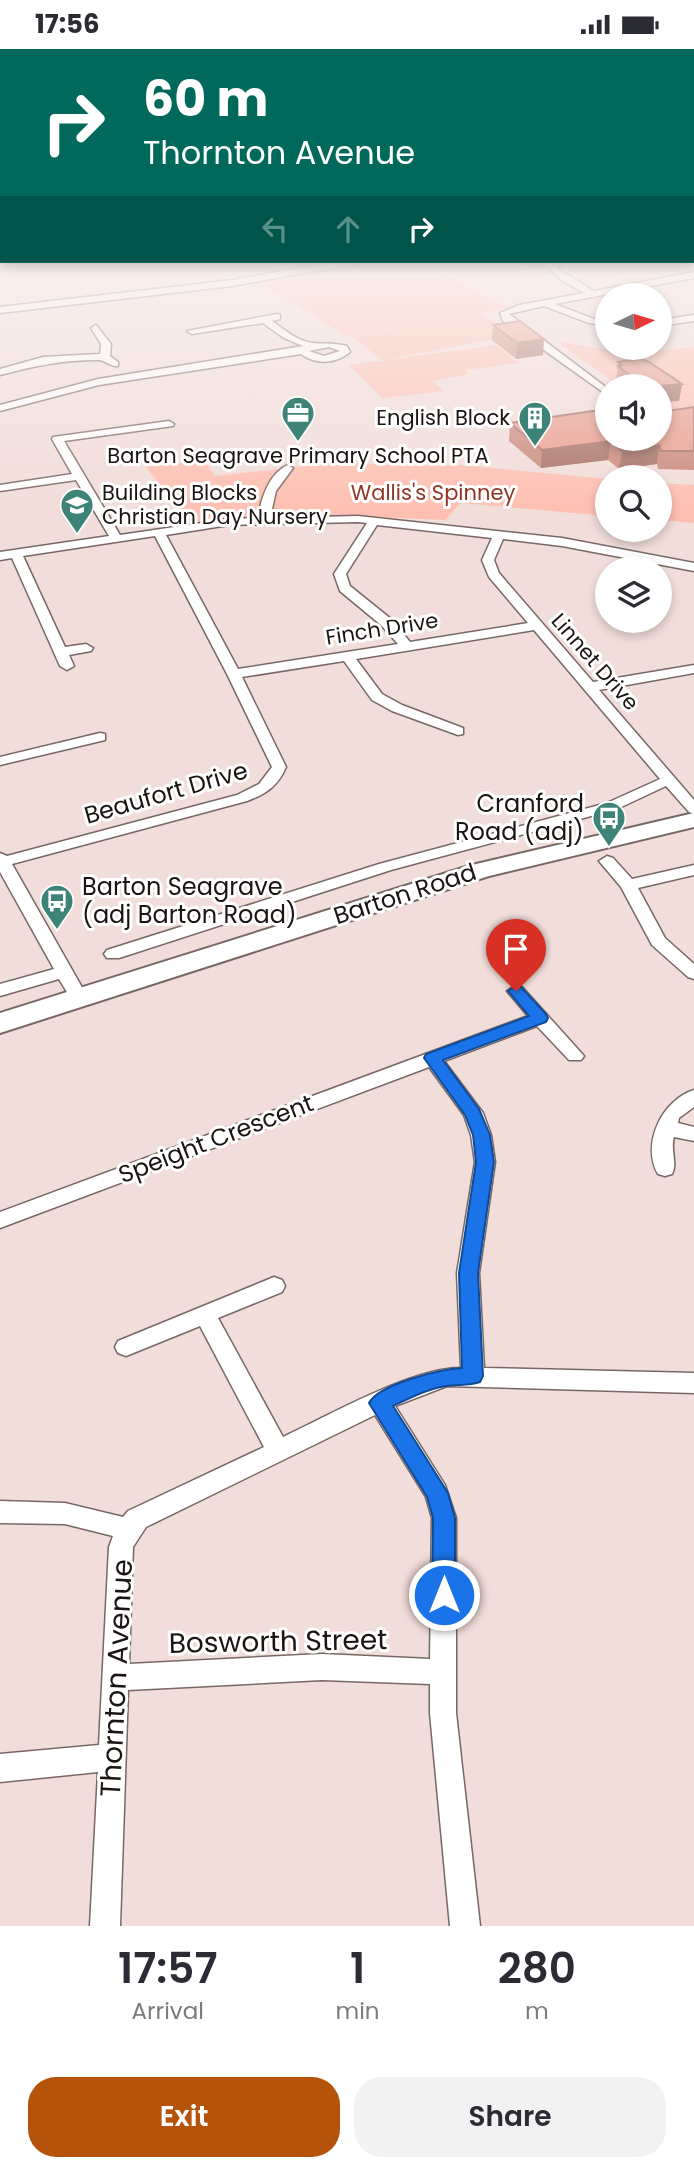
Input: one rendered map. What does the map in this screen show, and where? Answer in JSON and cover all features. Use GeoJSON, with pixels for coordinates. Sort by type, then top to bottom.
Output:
{"type":"FeatureCollection","features":[{"type":"Feature","properties":{"kind":"main road","name":"Barton Road"},"geometry":{"type":"LineString","coordinates":[[0,1023],[481,870],[694,820]]}},
{"type":"Feature","properties":{"kind":"street"},"geometry":{"type":"LineString","coordinates":[[106,345],[106,357]]}},
{"type":"Feature","properties":{"kind":"street"},"geometry":{"type":"LineString","coordinates":[[0,408],[127,377],[307,349],[300,345]]}},
{"type":"Feature","properties":{"kind":"street"},"geometry":{"type":"LineString","coordinates":[[541,345],[595,383]]}},
{"type":"Feature","properties":{"kind":"street"},"geometry":{"type":"LineString","coordinates":[[0,372],[43,360],[106,357],[127,377]]}},
{"type":"Feature","properties":{"kind":"street"},"geometry":{"type":"LineString","coordinates":[[116,538],[81,476],[53,439],[161,427]]}},
{"type":"Feature","properties":{"kind":"street"},"geometry":{"type":"LineString","coordinates":[[264,520],[265,505],[277,478],[288,468]]}},
{"type":"Feature","properties":{"kind":"street"},"geometry":{"type":"LineString","coordinates":[[0,488],[81,476]]}},
{"type":"Feature","properties":{"kind":"street"},"geometry":{"type":"LineString","coordinates":[[0,556],[159,532],[264,520],[374,521],[573,544],[694,567]]}},
{"type":"Feature","properties":{"kind":"street"},"geometry":{"type":"LineString","coordinates":[[374,521],[340,575],[344,588],[386,622],[407,647]]}},
{"type":"Feature","properties":{"kind":"street","name":"Beaufort Drive"},"geometry":{"type":"LineString","coordinates":[[1,860],[242,799],[274,781],[279,767],[234,674],[159,532]]}},
{"type":"Feature","properties":{"kind":"street","name":"Linnet Drive"},"geometry":{"type":"LineString","coordinates":[[499,535],[489,552],[489,567],[537,626],[680,787],[694,809]]}},
{"type":"Feature","properties":{"kind":"street"},"geometry":{"type":"LineString","coordinates":[[16,554],[67,666]]}},
{"type":"Feature","properties":{"kind":"street","name":"Finch Drive"},"geometry":{"type":"LineString","coordinates":[[234,674],[537,626]]}},
{"type":"Feature","properties":{"kind":"street"},"geometry":{"type":"LineString","coordinates":[[61,652],[86,648]]}},
{"type":"Feature","properties":{"kind":"street"},"geometry":{"type":"LineString","coordinates":[[347,656],[377,697],[397,708],[458,731]]}},
{"type":"Feature","properties":{"kind":"street"},"geometry":{"type":"LineString","coordinates":[[590,687],[694,669]]}},
{"type":"Feature","properties":{"kind":"street"},"geometry":{"type":"LineString","coordinates":[[0,761],[100,737]]}},
{"type":"Feature","properties":{"kind":"street","name":"Barton Road"},"geometry":{"type":"LineString","coordinates":[[113,954],[385,867],[612,806],[650,785],[680,787]]}},
{"type":"Feature","properties":{"kind":"street"},"geometry":{"type":"LineString","coordinates":[[1,860],[79,998]]}},
{"type":"Feature","properties":{"kind":"street"},"geometry":{"type":"LineString","coordinates":[[607,861],[628,885],[658,941],[694,973]]}},
{"type":"Feature","properties":{"kind":"street"},"geometry":{"type":"LineString","coordinates":[[628,885],[694,870]]}},
{"type":"Feature","properties":{"kind":"street"},"geometry":{"type":"LineString","coordinates":[[0,990],[63,972]]}},
{"type":"Feature","properties":{"kind":"street"},"geometry":{"type":"LineString","coordinates":[[516,991],[575,1056]]}},
{"type":"Feature","properties":{"kind":"street","name":"Speight Crescent"},"geometry":{"type":"LineString","coordinates":[[0,1220],[540,1018]]}},
{"type":"Feature","properties":{"kind":"street"},"geometry":{"type":"LineString","coordinates":[[432,1058],[473,1113],[481,1135],[485,1162],[468,1273],[473,1376]]}},
{"type":"Feature","properties":{"kind":"street"},"geometry":{"type":"LineString","coordinates":[[666,1169],[661,1147],[671,1115],[694,1097]]}},
{"type":"Feature","properties":{"kind":"street"},"geometry":{"type":"LineString","coordinates":[[667,1128],[694,1135]]}},
{"type":"Feature","properties":{"kind":"street"},"geometry":{"type":"LineString","coordinates":[[127,1347],[274,1286]]}},
{"type":"Feature","properties":{"kind":"street"},"geometry":{"type":"LineString","coordinates":[[205,1315],[278,1451]]}},
{"type":"Feature","properties":{"kind":"street","name":"Thornton Avenue"},"geometry":{"type":"LineString","coordinates":[[105,1926],[121,1547],[137,1519],[416,1386],[447,1377],[694,1383]]}},
{"type":"Feature","properties":{"kind":"street"},"geometry":{"type":"LineString","coordinates":[[380,1403],[437,1493],[444,1518],[443,1672],[446,1758],[465,1926]]}},
{"type":"Feature","properties":{"kind":"street"},"geometry":{"type":"LineString","coordinates":[[0,1512],[69,1512],[100,1519],[128,1531]]}},
{"type":"Feature","properties":{"kind":"street","name":"Bosworth Street"},"geometry":{"type":"LineString","coordinates":[[114,1678],[322,1667],[443,1672]]}},
{"type":"Feature","properties":{"kind":"street"},"geometry":{"type":"LineString","coordinates":[[0,1768],[111,1758]]}},
{"type":"Feature","properties":{"kind":"green space"},"geometry":{"type":"Polygon","coordinates":[[[362,345],[465,345],[383,360],[362,345]]]}},
{"type":"Feature","properties":{"kind":"green space"},"geometry":{"type":"Polygon","coordinates":[[[496,345],[519,363],[465,370],[468,374],[433,381],[443,391],[382,398],[349,365],[496,345]]]}},
{"type":"Feature","properties":{"kind":"green space"},"geometry":{"type":"Polygon","coordinates":[[[561,345],[595,348],[595,361],[672,361],[672,349],[694,347],[694,418],[672,417],[672,374],[603,374],[561,345]]]}},
{"type":"Feature","properties":{"kind":"green space","name":"Wallis's Spinney"},"geometry":{"type":"Polygon","coordinates":[[[204,461],[215,476],[344,462],[403,466],[460,465],[595,478],[595,515],[461,503],[445,520],[334,515],[190,523],[146,467],[204,461]]]}},
{"type":"Feature","properties":{"kind":"green space"},"geometry":{"type":"Polygon","coordinates":[[[672,484],[694,485],[694,523],[672,521],[672,484]]]}},
{"type":"Feature","properties":{"kind":"building"},"geometry":{"type":"Polygon","coordinates":[[[646,361],[667,374],[629,374],[618,366],[622,365],[618,362],[646,361]]]}},
{"type":"Feature","properties":{"kind":"building"},"geometry":{"type":"Polygon","coordinates":[[[672,377],[682,384],[672,385],[672,377]]]}},
{"type":"Feature","properties":{"kind":"building"},"geometry":{"type":"Polygon","coordinates":[[[694,407],[694,451],[672,451],[672,410],[694,407]]]}},
{"type":"Feature","properties":{"kind":"building"},"geometry":{"type":"Polygon","coordinates":[[[595,411],[595,443],[542,450],[510,423],[595,411]]]}},
{"type":"Feature","properties":{"kind":"place","name":"Barton Seagrave Primary School PTA"},"geometry":{"type":"Point","coordinates":[298,443]}},
{"type":"Feature","properties":{"kind":"place","name":"English Block"},"geometry":{"type":"Point","coordinates":[535,448]}},
{"type":"Feature","properties":{"kind":"place","name":"Building Blocks Christian Day Nursery"},"geometry":{"type":"Point","coordinates":[77,535]}},
{"type":"Feature","properties":{"kind":"place","name":"Cranford Road (adj)"},"geometry":{"type":"Point","coordinates":[609,848]}},
{"type":"Feature","properties":{"kind":"place","name":"Barton Seagrave (adj Barton Road)"},"geometry":{"type":"Point","coordinates":[57,931]}},
{"type":"Feature","properties":{"kind":"route"},"geometry":{"type":"LineString","coordinates":[[444,1595],[444,1518],[437,1493],[380,1403],[416,1386],[447,1377],[473,1376],[468,1273],[485,1162],[481,1135],[473,1113],[458,1089],[432,1058],[540,1018],[516,991]]}}]}
